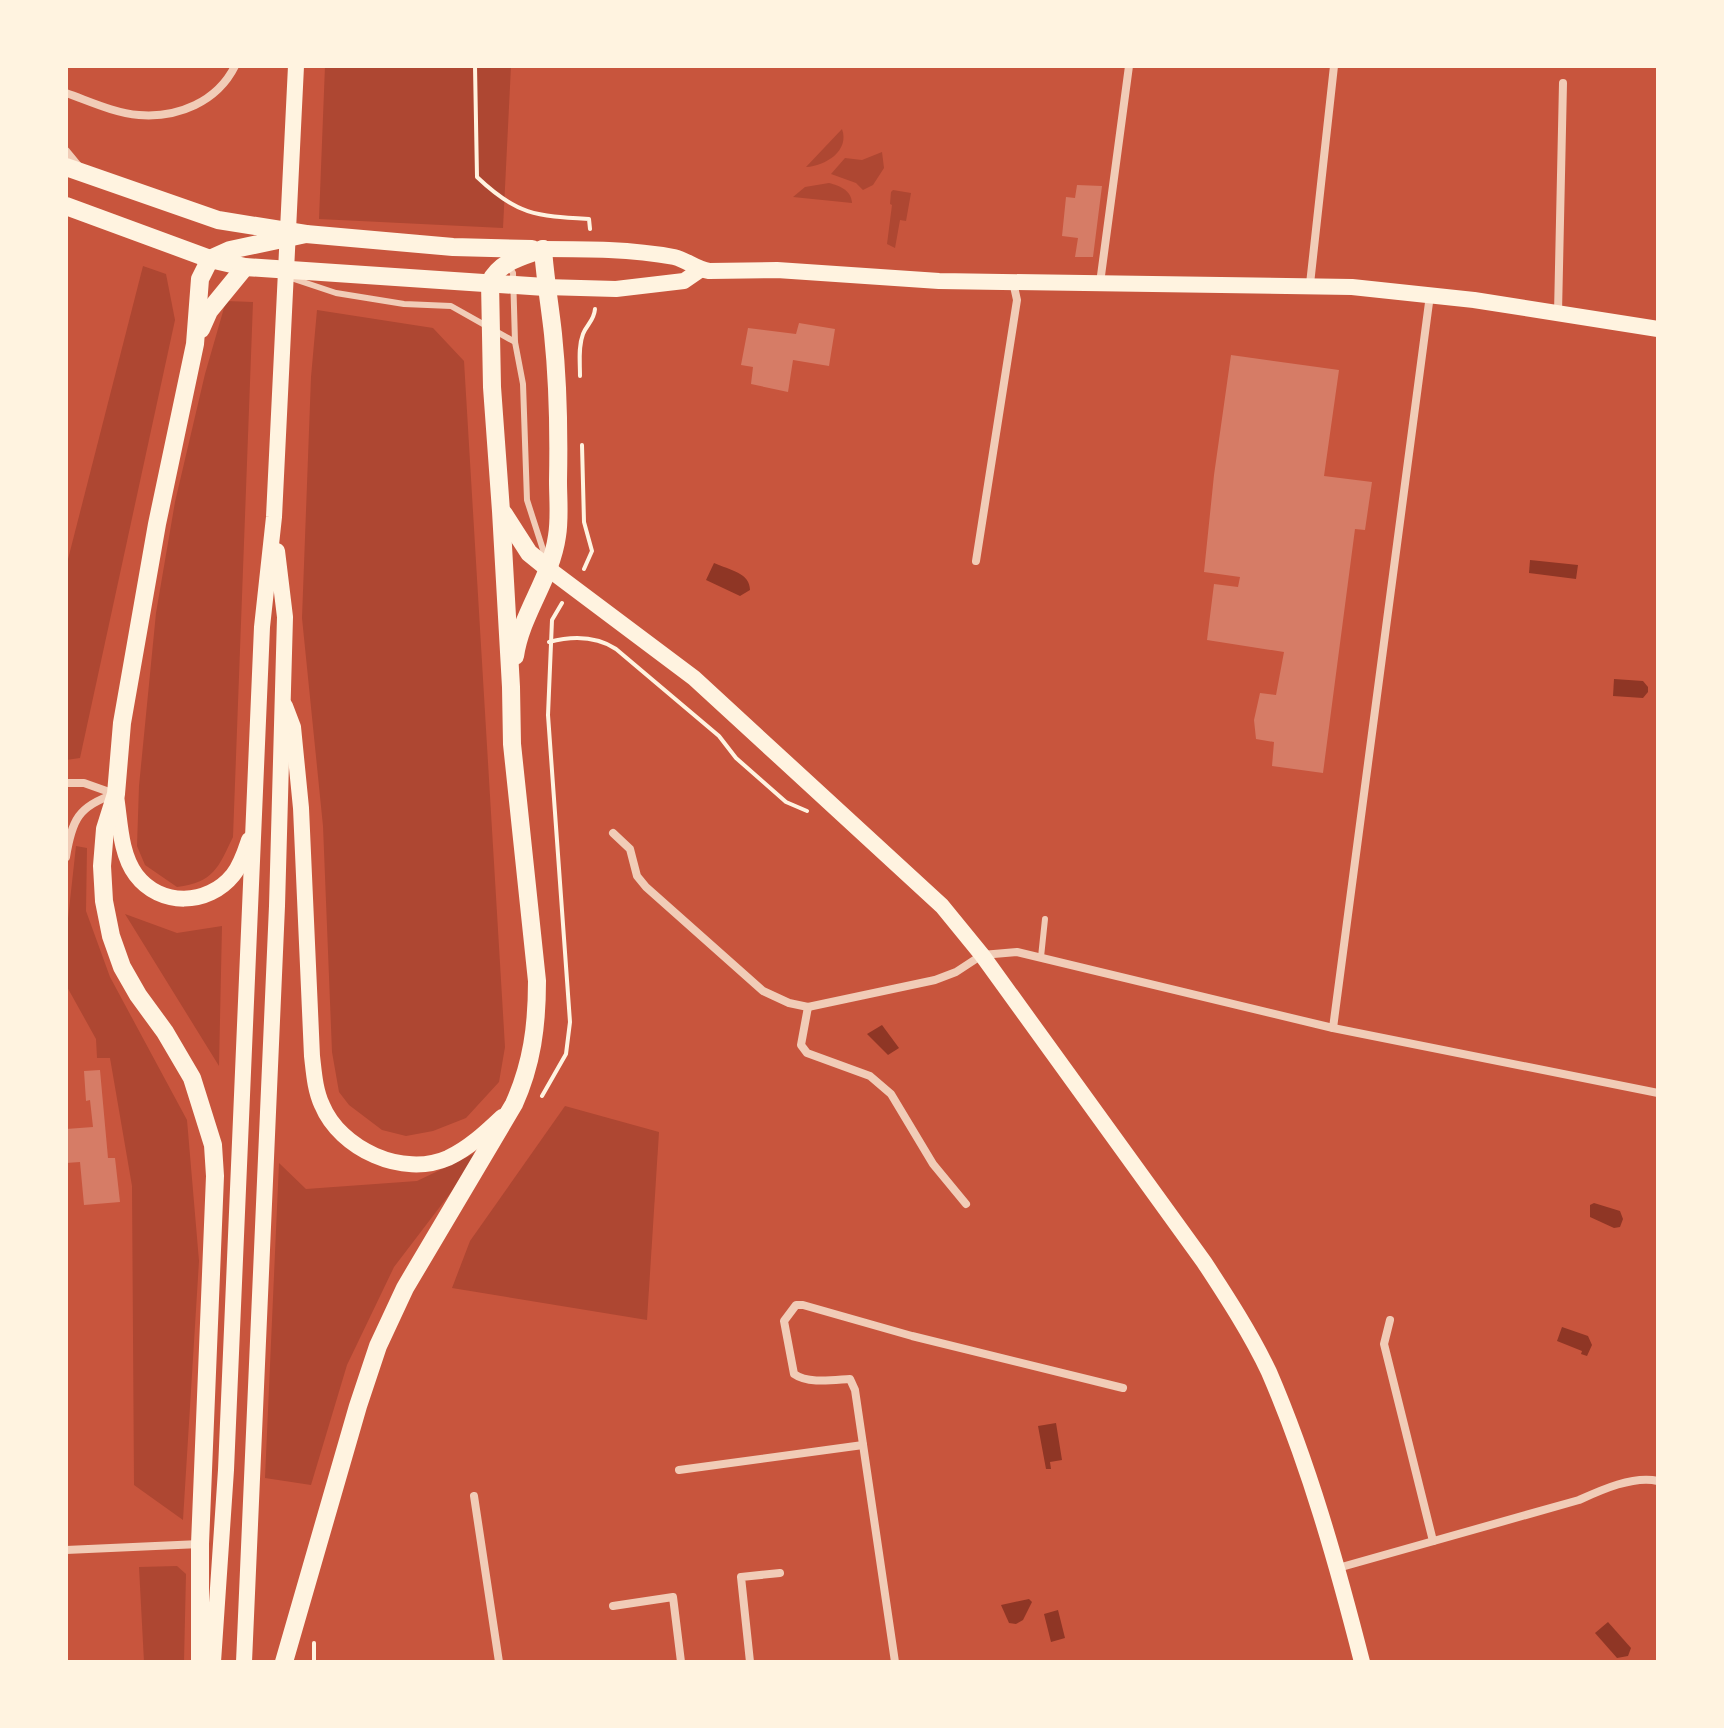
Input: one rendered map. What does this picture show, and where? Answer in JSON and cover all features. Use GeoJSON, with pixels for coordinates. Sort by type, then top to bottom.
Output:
{"type":"FeatureCollection","features":[{"type":"Feature","properties":{"kind":"main road"},"geometry":{"type":"LineString","coordinates":[[213,1662],[226,1470],[262,627],[274,517],[296,66]]}},
{"type":"Feature","properties":{"kind":"main road"},"geometry":{"type":"LineString","coordinates":[[66,167],[218,220],[306,234],[484,247],[603,250],[678,258],[700,270],[777,270],[939,281],[1310,284],[1431,295],[1658,329]]}},
{"type":"Feature","properties":{"kind":"main road"},"geometry":{"type":"LineString","coordinates":[[66,206],[210,259],[245,267],[616,289],[684,281],[700,270]]}},
{"type":"Feature","properties":{"kind":"main road"},"geometry":{"type":"LineString","coordinates":[[200,1662],[200,1544],[215,1176],[213,1145],[192,1078],[122,967],[111,936],[104,901],[102,866],[105,829],[116,794],[122,723],[157,524],[195,344],[200,279],[210,259],[250,245],[306,234]]}},
{"type":"Feature","properties":{"kind":"main road"},"geometry":{"type":"LineString","coordinates":[[284,1662],[378,1346],[405,1288],[514,1104],[526,1079],[532,1053],[537,981],[512,744],[492,387],[490,282],[495,270],[543,249]]}},
{"type":"Feature","properties":{"kind":"main road"},"geometry":{"type":"LineString","coordinates":[[511,687],[517,645],[550,570],[558,534],[559,451],[553,333],[545,287],[543,249]]}},
{"type":"Feature","properties":{"kind":"main road"},"geometry":{"type":"LineString","coordinates":[[195,344],[209,311],[245,267]]}},
{"type":"Feature","properties":{"kind":"main road"},"geometry":{"type":"LineString","coordinates":[[501,511],[529,553],[706,688],[942,906],[982,955],[1204,1262],[1268,1370],[1297,1444],[1338,1568],[1362,1662]]}},
{"type":"Feature","properties":{"kind":"main road"},"geometry":{"type":"LineString","coordinates":[[244,1662],[277,906],[285,617],[274,517]]}},
{"type":"Feature","properties":{"kind":"main road"},"geometry":{"type":"LineString","coordinates":[[282,698],[293,727],[296,754],[312,1056],[316,1088],[323,1108],[350,1142],[364,1151],[384,1159],[424,1164],[446,1159],[479,1140],[514,1104]]}},
{"type":"Feature","properties":{"kind":"main road"},"geometry":{"type":"LineString","coordinates":[[116,794],[125,852],[134,872],[147,886],[174,899],[189,900],[221,887],[234,874],[254,824]]}},
{"type":"Feature","properties":{"kind":"street"},"geometry":{"type":"LineString","coordinates":[[66,93],[137,115],[162,115],[189,109],[213,96],[235,66]]}},
{"type":"Feature","properties":{"kind":"street"},"geometry":{"type":"LineString","coordinates":[[1100,283],[1129,66]]}},
{"type":"Feature","properties":{"kind":"street"},"geometry":{"type":"LineString","coordinates":[[1310,284],[1334,66]]}},
{"type":"Feature","properties":{"kind":"street"},"geometry":{"type":"LineString","coordinates":[[1558,313],[1563,83]]}},
{"type":"Feature","properties":{"kind":"street"},"geometry":{"type":"LineString","coordinates":[[66,151],[86,174]]}},
{"type":"Feature","properties":{"kind":"street"},"geometry":{"type":"LineString","coordinates":[[976,561],[1017,300],[1013,281]]}},
{"type":"Feature","properties":{"kind":"street"},"geometry":{"type":"LineString","coordinates":[[1333,1028],[1431,295]]}},
{"type":"Feature","properties":{"kind":"street"},"geometry":{"type":"LineString","coordinates":[[66,783],[84,783],[116,794]]}},
{"type":"Feature","properties":{"kind":"street"},"geometry":{"type":"LineString","coordinates":[[66,857],[76,818],[92,801],[116,794]]}},
{"type":"Feature","properties":{"kind":"street"},"geometry":{"type":"LineString","coordinates":[[613,833],[630,849],[637,876],[646,887],[763,991],[789,1003],[808,1007],[935,980],[956,972],[982,955],[1017,952],[1333,1028],[1658,1093]]}},
{"type":"Feature","properties":{"kind":"street"},"geometry":{"type":"LineString","coordinates":[[808,1007],[801,1045],[807,1053],[870,1076],[891,1094],[933,1164],[966,1204]]}},
{"type":"Feature","properties":{"kind":"street"},"geometry":{"type":"LineString","coordinates":[[895,1662],[855,1390],[850,1379],[799,1378],[794,1374],[784,1321],[796,1305],[1123,1388]]}},
{"type":"Feature","properties":{"kind":"street"},"geometry":{"type":"LineString","coordinates":[[1390,1320],[1384,1344],[1433,1541]]}},
{"type":"Feature","properties":{"kind":"street"},"geometry":{"type":"LineString","coordinates":[[679,1470],[863,1445]]}},
{"type":"Feature","properties":{"kind":"street"},"geometry":{"type":"LineString","coordinates":[[1338,1568],[1579,1500],[1599,1491],[1648,1478],[1658,1481]]}},
{"type":"Feature","properties":{"kind":"street"},"geometry":{"type":"LineString","coordinates":[[474,1496],[499,1662]]}},
{"type":"Feature","properties":{"kind":"street"},"geometry":{"type":"LineString","coordinates":[[66,1550],[200,1544]]}},
{"type":"Feature","properties":{"kind":"street"},"geometry":{"type":"LineString","coordinates":[[750,1662],[741,1577],[780,1573]]}},
{"type":"Feature","properties":{"kind":"street"},"geometry":{"type":"LineString","coordinates":[[613,1606],[673,1597],[681,1662]]}},
{"type":"Feature","properties":{"kind":"lane"},"geometry":{"type":"LineString","coordinates":[[484,247],[503,258],[513,273],[515,342],[523,384],[527,500],[550,570]]}},
{"type":"Feature","properties":{"kind":"lane"},"geometry":{"type":"LineString","coordinates":[[245,267],[336,293],[404,304],[451,306],[515,342]]}},
{"type":"Feature","properties":{"kind":"lane"},"geometry":{"type":"LineString","coordinates":[[1041,957],[1045,919]]}},
{"type":"Feature","properties":{"kind":"path"},"geometry":{"type":"LineString","coordinates":[[475,66],[477,177]]}},
{"type":"Feature","properties":{"kind":"path"},"geometry":{"type":"LineString","coordinates":[[549,642],[574,637],[609,644],[719,736],[736,758],[786,802],[812,813]]}},
{"type":"Feature","properties":{"kind":"shaded area"},"geometry":{"type":"Polygon","coordinates":[[[325,66],[511,66],[503,228],[319,219],[325,66]]]}},
{"type":"Feature","properties":{"kind":"shaded area"},"geometry":{"type":"Polygon","coordinates":[[[842,129],[842,144],[834,156],[821,164],[806,167],[842,129]]]}},
{"type":"Feature","properties":{"kind":"shaded area"},"geometry":{"type":"Polygon","coordinates":[[[882,152],[884,168],[873,185],[863,190],[856,183],[831,174],[845,158],[862,160],[882,152]]]}},
{"type":"Feature","properties":{"kind":"shaded area"},"geometry":{"type":"Polygon","coordinates":[[[829,183],[847,192],[852,203],[793,197],[805,187],[829,183]]]}},
{"type":"Feature","properties":{"kind":"shaded area"},"geometry":{"type":"Polygon","coordinates":[[[893,190],[911,193],[906,221],[900,220],[895,248],[887,244],[893,190]]]}},
{"type":"Feature","properties":{"kind":"shaded area"},"geometry":{"type":"Polygon","coordinates":[[[143,266],[166,274],[175,320],[80,758],[66,760],[66,567],[143,266]]]}},
{"type":"Feature","properties":{"kind":"shaded area"},"geometry":{"type":"Polygon","coordinates":[[[226,301],[253,302],[233,837],[213,872],[199,881],[177,887],[145,865],[137,846],[139,786],[156,613],[175,502],[205,374],[226,301]]]}},
{"type":"Feature","properties":{"kind":"shaded area"},"geometry":{"type":"Polygon","coordinates":[[[317,310],[433,328],[464,361],[505,1047],[499,1082],[466,1118],[433,1131],[406,1136],[382,1130],[349,1105],[339,1092],[332,1052],[323,826],[302,618],[311,377],[317,310]]]}},
{"type":"Feature","properties":{"kind":"shaded area"},"geometry":{"type":"Polygon","coordinates":[[[1530,560],[1578,565],[1576,579],[1529,573],[1530,560]]]}},
{"type":"Feature","properties":{"kind":"shaded area"},"geometry":{"type":"Polygon","coordinates":[[[714,563],[743,576],[750,590],[740,596],[706,580],[714,563]]]}},
{"type":"Feature","properties":{"kind":"shaded area"},"geometry":{"type":"Polygon","coordinates":[[[1614,679],[1643,681],[1648,692],[1643,698],[1613,696],[1614,679]]]}},
{"type":"Feature","properties":{"kind":"shaded area"},"geometry":{"type":"Polygon","coordinates":[[[76,846],[87,848],[86,911],[110,977],[187,1120],[199,1261],[183,1520],[134,1485],[132,1186],[110,1058],[97,1058],[96,1039],[66,985],[66,937],[76,846]]]}},
{"type":"Feature","properties":{"kind":"shaded area"},"geometry":{"type":"Polygon","coordinates":[[[125,914],[177,933],[222,926],[219,1066],[125,914]]]}},
{"type":"Feature","properties":{"kind":"shaded area"},"geometry":{"type":"Polygon","coordinates":[[[882,1025],[899,1048],[888,1055],[867,1034],[882,1025]]]}},
{"type":"Feature","properties":{"kind":"shaded area"},"geometry":{"type":"Polygon","coordinates":[[[565,1106],[659,1132],[647,1320],[452,1288],[470,1241],[565,1106]]]}},
{"type":"Feature","properties":{"kind":"shaded area"},"geometry":{"type":"Polygon","coordinates":[[[484,1149],[394,1267],[347,1365],[311,1485],[265,1478],[279,1163],[306,1189],[417,1181],[484,1149]]]}},
{"type":"Feature","properties":{"kind":"shaded area"},"geometry":{"type":"Polygon","coordinates":[[[1594,1203],[1620,1211],[1623,1219],[1620,1227],[1614,1228],[1590,1217],[1590,1205],[1594,1203]]]}},
{"type":"Feature","properties":{"kind":"shaded area"},"geometry":{"type":"Polygon","coordinates":[[[1562,1327],[1588,1336],[1592,1345],[1587,1356],[1557,1341],[1562,1327]]]}},
{"type":"Feature","properties":{"kind":"shaded area"},"geometry":{"type":"Polygon","coordinates":[[[1056,1423],[1062,1460],[1050,1462],[1051,1469],[1046,1469],[1038,1426],[1056,1423]]]}},
{"type":"Feature","properties":{"kind":"shaded area"},"geometry":{"type":"Polygon","coordinates":[[[177,1566],[186,1574],[184,1662],[144,1662],[139,1567],[177,1566]]]}},
{"type":"Feature","properties":{"kind":"shaded area"},"geometry":{"type":"Polygon","coordinates":[[[1029,1599],[1032,1602],[1023,1620],[1016,1624],[1009,1623],[1001,1605],[1029,1599]]]}},
{"type":"Feature","properties":{"kind":"shaded area"},"geometry":{"type":"Polygon","coordinates":[[[1058,1610],[1065,1638],[1051,1642],[1044,1614],[1058,1610]]]}},
{"type":"Feature","properties":{"kind":"shaded area"},"geometry":{"type":"Polygon","coordinates":[[[1608,1622],[1631,1648],[1628,1656],[1617,1658],[1595,1633],[1608,1622]]]}},
{"type":"Feature","properties":{"kind":"building"},"geometry":{"type":"Polygon","coordinates":[[[1077,185],[1102,186],[1093,257],[1075,257],[1078,238],[1062,236],[1066,197],[1075,198],[1077,185]]]}},
{"type":"Feature","properties":{"kind":"building"},"geometry":{"type":"Polygon","coordinates":[[[799,323],[835,329],[829,366],[793,360],[788,392],[751,384],[753,367],[741,365],[748,328],[796,334],[799,323]]]}},
{"type":"Feature","properties":{"kind":"building"},"geometry":{"type":"Polygon","coordinates":[[[1231,355],[1339,370],[1324,476],[1372,482],[1365,530],[1355,529],[1323,773],[1272,766],[1274,742],[1256,739],[1254,720],[1260,693],[1276,695],[1284,652],[1207,640],[1214,584],[1238,587],[1240,577],[1204,572],[1231,355]]]}},
{"type":"Feature","properties":{"kind":"building"},"geometry":{"type":"Polygon","coordinates":[[[100,1070],[108,1158],[115,1158],[120,1202],[84,1205],[80,1162],[66,1163],[66,1129],[93,1127],[90,1100],[86,1101],[84,1071],[100,1070]]]}}]}
